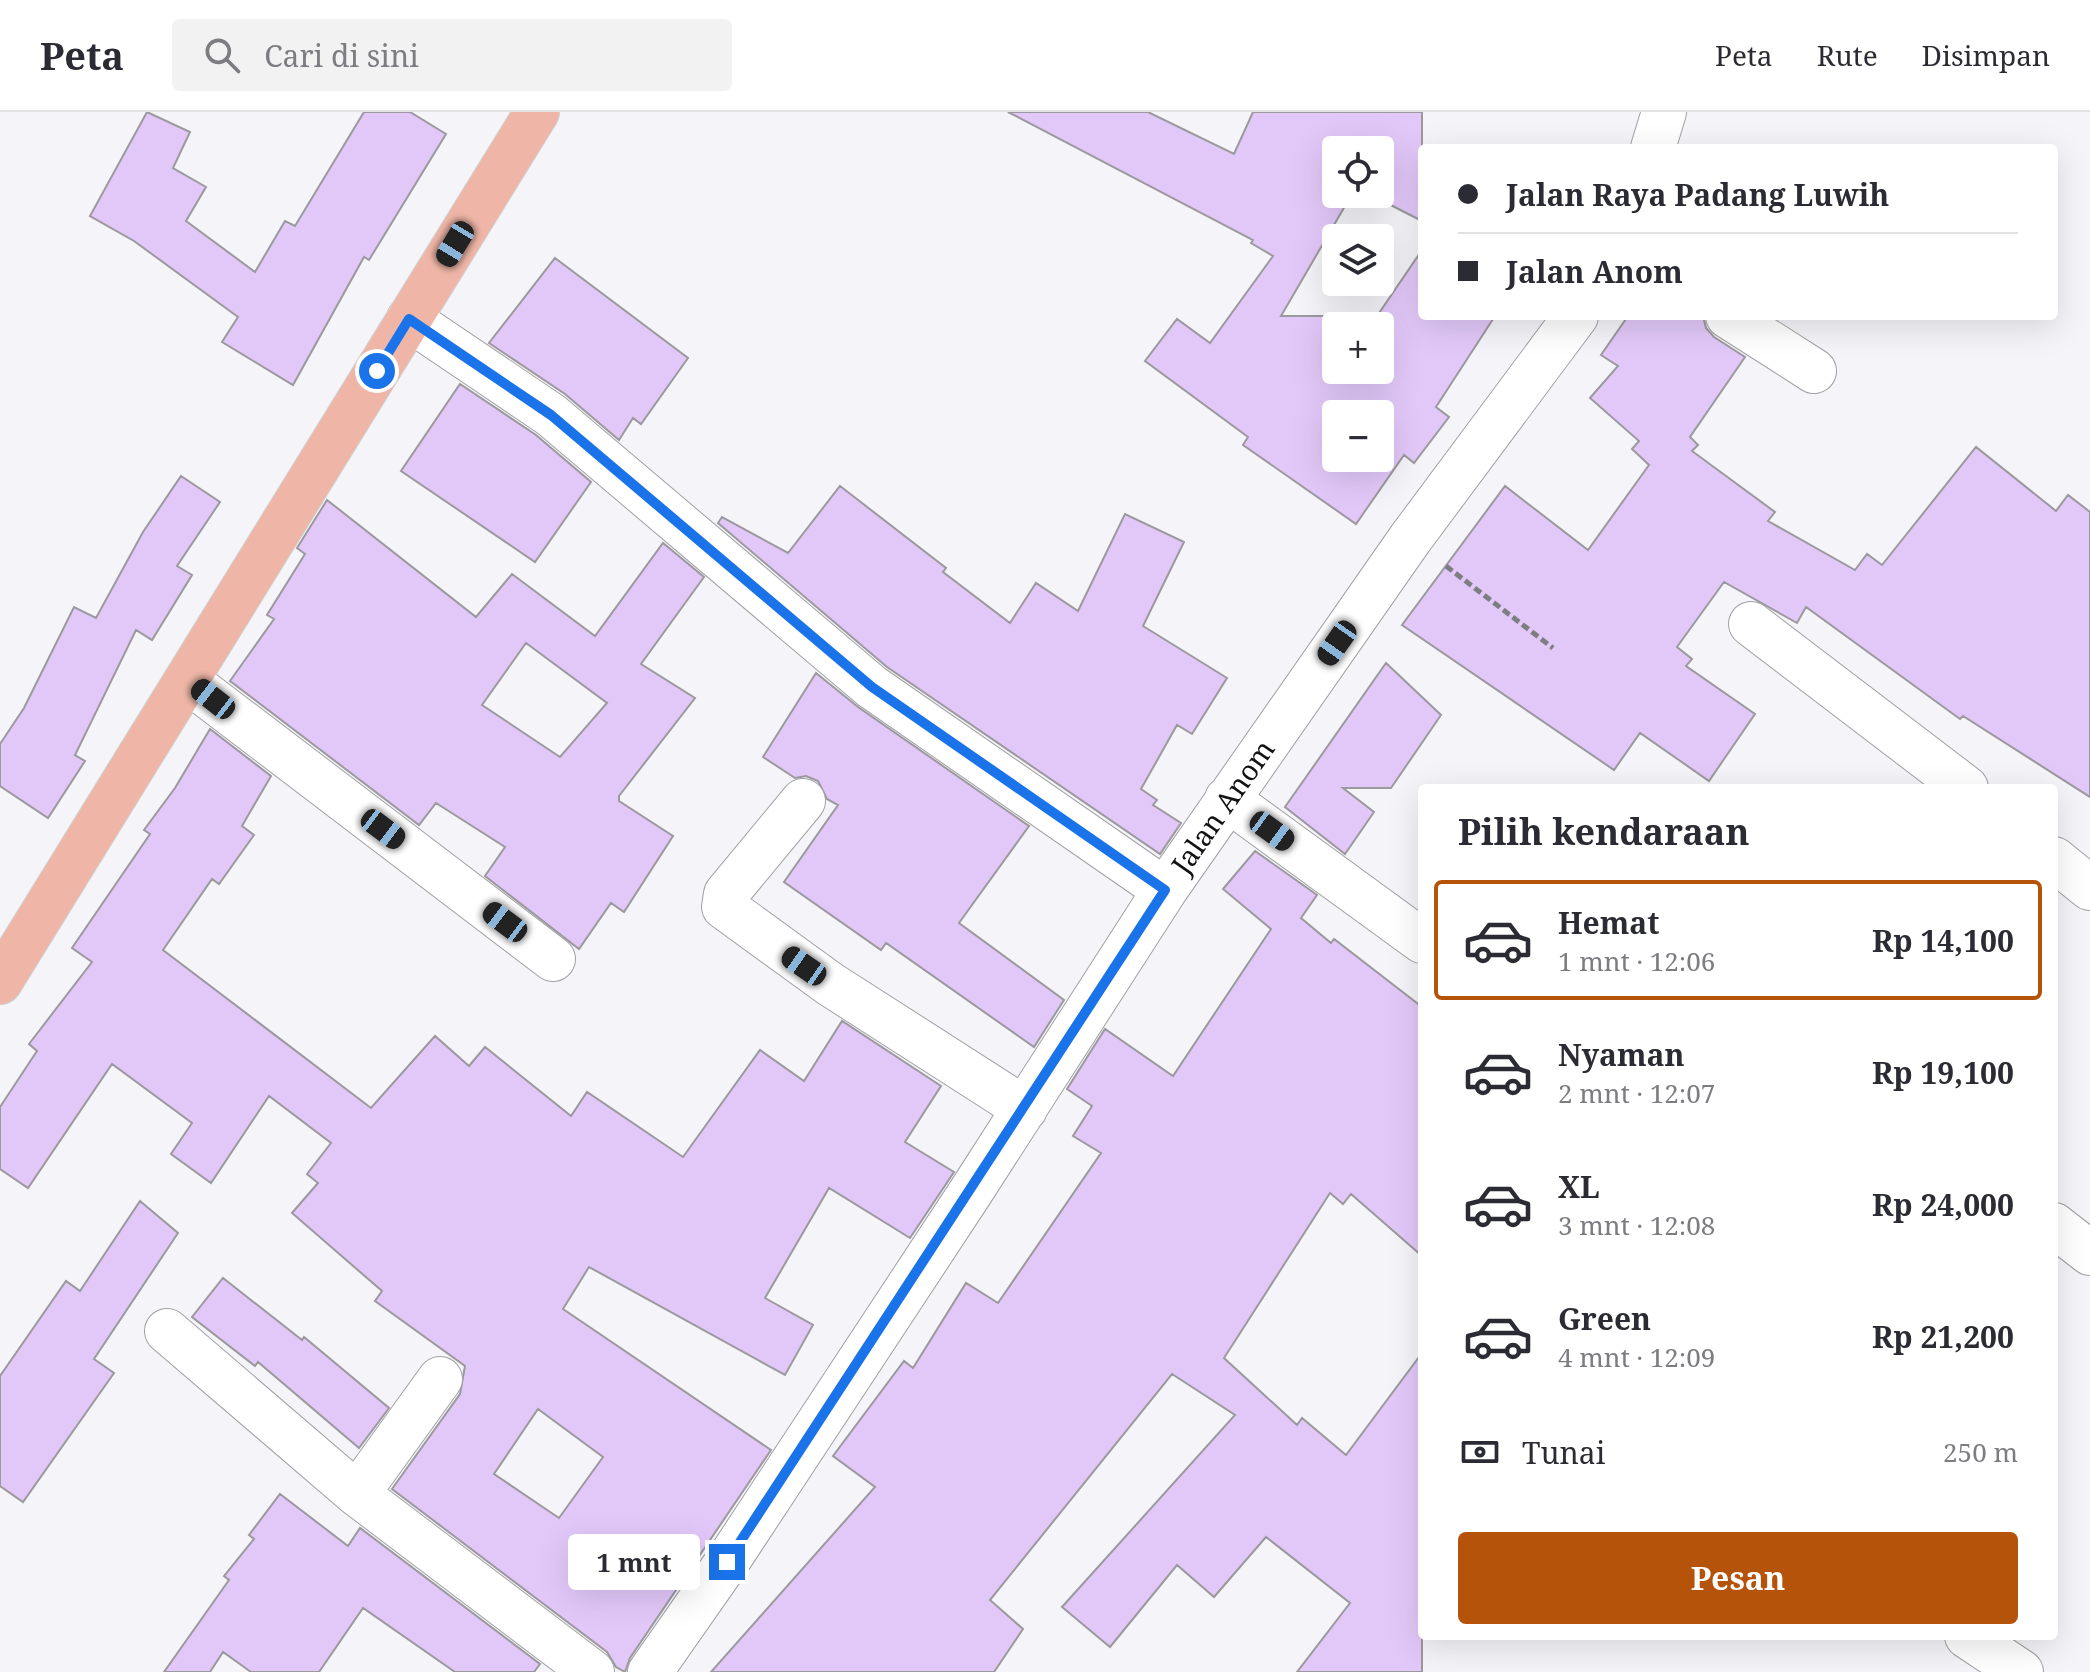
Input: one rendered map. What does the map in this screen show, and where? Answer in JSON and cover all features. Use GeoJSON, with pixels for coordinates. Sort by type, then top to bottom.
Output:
{"type":"FeatureCollection","features":[{"type":"Feature","properties":{"kind":"main road"},"geometry":{"type":"LineString","coordinates":[[0,982],[537,112]]}},
{"type":"Feature","properties":{"kind":"street"},"geometry":{"type":"LineString","coordinates":[[1654,144],[1664,112]]}},
{"type":"Feature","properties":{"kind":"street"},"geometry":{"type":"LineString","coordinates":[[409,319],[551,415],[872,687],[1165,890]]}},
{"type":"Feature","properties":{"kind":"street","name":"Jalan Anom"},"geometry":{"type":"LineString","coordinates":[[650,1672],[727,1562],[1227,799],[1410,539],[1573,320]]}},
{"type":"Feature","properties":{"kind":"street"},"geometry":{"type":"LineString","coordinates":[[1734,320],[1814,371]]}},
{"type":"Feature","properties":{"kind":"street"},"geometry":{"type":"LineString","coordinates":[[1751,624],[1961,784]]}},
{"type":"Feature","properties":{"kind":"street"},"geometry":{"type":"LineString","coordinates":[[188,681],[553,959]]}},
{"type":"Feature","properties":{"kind":"street"},"geometry":{"type":"LineString","coordinates":[[1227,799],[1418,938]]}},
{"type":"Feature","properties":{"kind":"street"},"geometry":{"type":"LineString","coordinates":[[803,801],[726,894],[724,907],[830,984],[1025,1109]]}},
{"type":"Feature","properties":{"kind":"street"},"geometry":{"type":"LineString","coordinates":[[2058,862],[2090,888]]}},
{"type":"Feature","properties":{"kind":"street"},"geometry":{"type":"LineString","coordinates":[[2058,1228],[2090,1253]]}},
{"type":"Feature","properties":{"kind":"street"},"geometry":{"type":"LineString","coordinates":[[167,1331],[357,1494],[592,1672]]}},
{"type":"Feature","properties":{"kind":"street"},"geometry":{"type":"LineString","coordinates":[[357,1494],[440,1379]]}},
{"type":"Feature","properties":{"kind":"street"},"geometry":{"type":"LineString","coordinates":[[1973,1640],[2021,1672]]}},
{"type":"Feature","properties":{"kind":"path"},"geometry":{"type":"LineString","coordinates":[[1410,539],[1553,648]]}},
{"type":"Feature","properties":{"kind":"building"},"geometry":{"type":"Polygon","coordinates":[[[147,112],[190,132],[173,168],[206,187],[186,221],[255,272],[285,221],[295,226],[364,112],[410,112],[446,134],[369,260],[364,257],[293,385],[222,342],[238,317],[134,241],[90,216],[147,112]]]}},
{"type":"Feature","properties":{"kind":"building"},"geometry":{"type":"Polygon","coordinates":[[[1008,112],[1148,112],[1234,154],[1253,112],[1422,112],[1422,144],[1418,144],[1418,219],[1394,207],[1394,136],[1322,136],[1322,208],[1344,208],[1335,224],[1322,224],[1322,246],[1281,316],[1322,316],[1322,384],[1394,384],[1394,312],[1380,312],[1391,296],[1394,296],[1394,291],[1418,256],[1418,320],[1492,320],[1436,407],[1449,417],[1414,463],[1404,455],[1394,469],[1394,400],[1322,400],[1322,472],[1392,472],[1356,524],[1243,445],[1248,437],[1145,361],[1177,319],[1210,343],[1273,256],[1251,243],[1253,240],[1008,112]]]}},
{"type":"Feature","properties":{"kind":"building"},"geometry":{"type":"Polygon","coordinates":[[[555,258],[688,358],[641,424],[633,418],[619,440],[565,394],[489,343],[555,258]]]}},
{"type":"Feature","properties":{"kind":"building"},"geometry":{"type":"Polygon","coordinates":[[[1625,320],[1704,320],[1714,337],[1745,357],[1690,437],[1698,445],[1692,451],[1775,512],[1768,521],[1855,570],[1867,554],[1882,565],[1976,447],[2056,511],[2068,495],[2090,512],[2090,797],[1963,716],[1960,719],[1806,607],[1797,623],[1724,582],[1677,647],[1692,659],[1686,666],[1755,714],[1709,781],[1640,733],[1614,770],[1402,625],[1505,486],[1588,550],[1649,465],[1632,449],[1639,441],[1590,398],[1618,366],[1601,355],[1625,320]]]}},
{"type":"Feature","properties":{"kind":"building"},"geometry":{"type":"Polygon","coordinates":[[[460,384],[536,435],[591,482],[535,562],[401,471],[460,384]]]}},
{"type":"Feature","properties":{"kind":"building"},"geometry":{"type":"Polygon","coordinates":[[[181,476],[220,502],[177,566],[192,575],[152,640],[136,630],[75,755],[85,761],[48,818],[0,786],[0,744],[24,708],[74,607],[96,618],[143,532],[181,476]]]}},
{"type":"Feature","properties":{"kind":"building"},"geometry":{"type":"Polygon","coordinates":[[[840,486],[946,568],[943,572],[1010,623],[1036,583],[1078,611],[1125,514],[1184,542],[1143,626],[1227,678],[1192,734],[1177,725],[1141,789],[1157,800],[1153,805],[1181,823],[1160,854],[887,667],[718,523],[722,517],[788,553],[840,486]]]}},
{"type":"Feature","properties":{"kind":"building"},"geometry":{"type":"Polygon","coordinates":[[[327,500],[476,617],[512,574],[595,636],[663,543],[704,577],[641,664],[695,698],[619,796],[619,801],[673,836],[624,912],[611,903],[579,949],[485,876],[505,847],[436,803],[419,825],[230,681],[274,619],[267,615],[305,554],[297,548],[327,500]],[[526,643],[482,705],[560,757],[607,703],[526,643]]]}},
{"type":"Feature","properties":{"kind":"building"},"geometry":{"type":"Polygon","coordinates":[[[1386,663],[1441,715],[1391,788],[1343,788],[1374,812],[1345,854],[1285,807],[1386,663]]]}},
{"type":"Feature","properties":{"kind":"building"},"geometry":{"type":"Polygon","coordinates":[[[816,673],[858,707],[1029,826],[959,923],[1064,1000],[1034,1047],[886,943],[881,950],[784,882],[838,805],[827,799],[818,781],[806,776],[795,778],[763,757],[816,673]]]}},
{"type":"Feature","properties":{"kind":"building"},"geometry":{"type":"Polygon","coordinates":[[[210,729],[271,776],[242,826],[254,835],[219,884],[212,879],[163,950],[371,1108],[435,1036],[469,1066],[485,1047],[571,1116],[587,1092],[683,1157],[760,1050],[804,1081],[842,1021],[941,1086],[905,1142],[954,1172],[910,1238],[829,1188],[765,1298],[813,1325],[785,1375],[589,1267],[563,1309],[771,1450],[630,1658],[625,1672],[616,1667],[607,1652],[392,1489],[460,1394],[465,1366],[375,1301],[382,1291],[292,1213],[318,1183],[307,1174],[331,1143],[269,1096],[211,1183],[171,1154],[192,1123],[112,1064],[28,1188],[0,1169],[0,1107],[37,1051],[29,1044],[92,962],[72,948],[150,834],[144,830],[175,788],[210,729]],[[538,1409],[494,1474],[559,1518],[603,1457],[538,1409]]]}},
{"type":"Feature","properties":{"kind":"building"},"geometry":{"type":"Polygon","coordinates":[[[1255,851],[1317,895],[1301,918],[1331,943],[1334,939],[1418,1004],[1418,1253],[1351,1194],[1343,1204],[1330,1193],[1224,1358],[1297,1425],[1302,1418],[1346,1455],[1418,1358],[1418,1640],[1422,1640],[1422,1672],[1297,1672],[1350,1603],[1266,1537],[1214,1597],[1177,1565],[1110,1647],[1062,1607],[1235,1415],[1172,1374],[990,1600],[1023,1629],[994,1672],[711,1672],[875,1487],[833,1456],[904,1361],[913,1368],[966,1283],[998,1303],[1101,1153],[1073,1136],[1092,1106],[1067,1089],[1105,1029],[1173,1076],[1271,929],[1223,889],[1255,851]]]}},
{"type":"Feature","properties":{"kind":"building"},"geometry":{"type":"Polygon","coordinates":[[[140,1201],[178,1233],[94,1359],[114,1373],[23,1502],[0,1486],[0,1376],[66,1281],[80,1291],[140,1201]]]}},
{"type":"Feature","properties":{"kind":"building"},"geometry":{"type":"Polygon","coordinates":[[[223,1278],[302,1340],[304,1337],[389,1408],[359,1448],[258,1362],[255,1366],[192,1317],[223,1278]]]}},
{"type":"Feature","properties":{"kind":"building"},"geometry":{"type":"Polygon","coordinates":[[[280,1494],[348,1546],[360,1528],[540,1664],[534,1672],[455,1672],[363,1608],[319,1672],[251,1672],[223,1652],[210,1672],[164,1672],[229,1580],[224,1576],[254,1539],[249,1535],[280,1494]]]}},
{"type":"Feature","properties":{"kind":"route"},"geometry":{"type":"LineString","coordinates":[[377,371],[409,319],[551,415],[872,687],[1165,890],[998,1151],[727,1562]]}}]}
